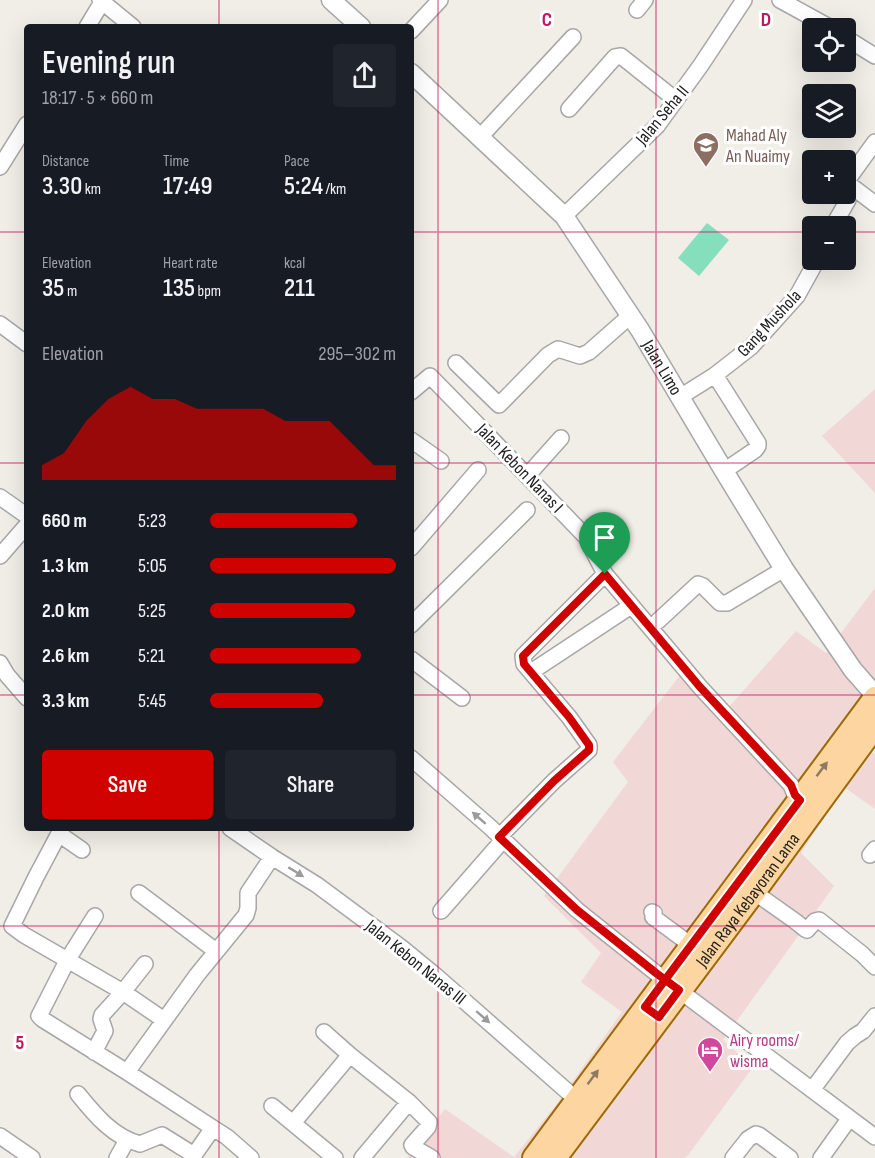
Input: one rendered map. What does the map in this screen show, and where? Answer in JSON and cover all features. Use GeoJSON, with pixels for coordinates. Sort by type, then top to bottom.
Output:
{"type":"FeatureCollection","features":[{"type":"Feature","properties":{"kind":"main road","name":"Jalan Raya Kebayoran Lama"},"geometry":{"type":"LineString","coordinates":[[672,985],[691,945],[868,731],[875,697]]}},
{"type":"Feature","properties":{"kind":"main road","name":"Jalan Raya Kebayoran Lama"},"geometry":{"type":"LineString","coordinates":[[543,1157],[672,985],[754,892],[806,805]]}},
{"type":"Feature","properties":{"kind":"street"},"geometry":{"type":"LineString","coordinates":[[332,0],[358,24]]}},
{"type":"Feature","properties":{"kind":"street"},"geometry":{"type":"LineString","coordinates":[[414,28],[440,0]]}},
{"type":"Feature","properties":{"kind":"street","name":"Jalan Seha II"},"geometry":{"type":"LineString","coordinates":[[564,216],[657,126],[744,0]]}},
{"type":"Feature","properties":{"kind":"street"},"geometry":{"type":"LineString","coordinates":[[780,0],[813,18]]}},
{"type":"Feature","properties":{"kind":"street"},"geometry":{"type":"LineString","coordinates":[[89,24],[101,1],[129,24]]}},
{"type":"Feature","properties":{"kind":"street"},"geometry":{"type":"LineString","coordinates":[[480,137],[573,36]]}},
{"type":"Feature","properties":{"kind":"street"},"geometry":{"type":"LineString","coordinates":[[856,44],[875,56]]}},
{"type":"Feature","properties":{"kind":"street"},"geometry":{"type":"LineString","coordinates":[[569,109],[615,57],[621,56],[676,100]]}},
{"type":"Feature","properties":{"kind":"street","name":"Jalan Limo"},"geometry":{"type":"LineString","coordinates":[[414,76],[564,216],[631,315],[784,569],[853,670],[875,697]]}},
{"type":"Feature","properties":{"kind":"street"},"geometry":{"type":"LineString","coordinates":[[0,167],[24,129]]}},
{"type":"Feature","properties":{"kind":"street"},"geometry":{"type":"LineString","coordinates":[[856,168],[875,142]]}},
{"type":"Feature","properties":{"kind":"street"},"geometry":{"type":"LineString","coordinates":[[856,190],[875,204]]}},
{"type":"Feature","properties":{"kind":"street","name":"Gang Mushola"},"geometry":{"type":"LineString","coordinates":[[680,397],[715,375],[751,347],[797,296],[811,270]]}},
{"type":"Feature","properties":{"kind":"street"},"geometry":{"type":"LineString","coordinates":[[456,363],[499,405],[548,355],[558,349],[580,356],[589,352],[631,315]]}},
{"type":"Feature","properties":{"kind":"street"},"geometry":{"type":"LineString","coordinates":[[0,324],[24,342]]}},
{"type":"Feature","properties":{"kind":"street"},"geometry":{"type":"LineString","coordinates":[[715,375],[758,443],[755,450],[723,471]]}},
{"type":"Feature","properties":{"kind":"street","name":"Jalan Kebon Nanas I"},"geometry":{"type":"LineString","coordinates":[[414,389],[430,376],[586,537],[605,574],[700,687],[791,785],[795,795],[806,805]]}},
{"type":"Feature","properties":{"kind":"street"},"geometry":{"type":"LineString","coordinates":[[527,476],[561,438]]}},
{"type":"Feature","properties":{"kind":"street"},"geometry":{"type":"LineString","coordinates":[[414,442],[441,461]]}},
{"type":"Feature","properties":{"kind":"street"},"geometry":{"type":"LineString","coordinates":[[414,545],[478,470]]}},
{"type":"Feature","properties":{"kind":"street"},"geometry":{"type":"LineString","coordinates":[[0,497],[24,514]]}},
{"type":"Feature","properties":{"kind":"street"},"geometry":{"type":"LineString","coordinates":[[414,622],[527,510]]}},
{"type":"Feature","properties":{"kind":"street"},"geometry":{"type":"LineString","coordinates":[[0,556],[24,528]]}},
{"type":"Feature","properties":{"kind":"street"},"geometry":{"type":"LineString","coordinates":[[658,621],[698,585],[703,586],[723,604],[784,569]]}},
{"type":"Feature","properties":{"kind":"street"},"geometry":{"type":"LineString","coordinates":[[441,911],[501,838],[589,748],[569,717],[524,664],[523,656],[605,574]]}},
{"type":"Feature","properties":{"kind":"street"},"geometry":{"type":"LineString","coordinates":[[531,672],[632,606]]}},
{"type":"Feature","properties":{"kind":"street"},"geometry":{"type":"LineString","coordinates":[[414,661],[462,699]]}},
{"type":"Feature","properties":{"kind":"street"},"geometry":{"type":"LineString","coordinates":[[0,663],[24,694]]}},
{"type":"Feature","properties":{"kind":"street"},"geometry":{"type":"LineString","coordinates":[[414,761],[577,910],[672,985],[875,1137]]}},
{"type":"Feature","properties":{"kind":"street"},"geometry":{"type":"LineString","coordinates":[[82,850],[61,831],[12,926],[123,992],[164,1020]]}},
{"type":"Feature","properties":{"kind":"street","name":"Jalan Kebon Nanas III"},"geometry":{"type":"LineString","coordinates":[[234,831],[317,885],[402,948],[584,1104]]}},
{"type":"Feature","properties":{"kind":"street"},"geometry":{"type":"LineString","coordinates":[[127,1072],[216,951],[246,915],[248,892],[272,857]]}},
{"type":"Feature","properties":{"kind":"street"},"geometry":{"type":"LineString","coordinates":[[754,892],[807,930],[819,920],[875,967]]}},
{"type":"Feature","properties":{"kind":"street"},"geometry":{"type":"LineString","coordinates":[[140,893],[216,951]]}},
{"type":"Feature","properties":{"kind":"street"},"geometry":{"type":"LineString","coordinates":[[652,912],[653,917],[691,945]]}},
{"type":"Feature","properties":{"kind":"street"},"geometry":{"type":"LineString","coordinates":[[95,916],[68,959],[39,1016],[227,1137],[252,1158]]}},
{"type":"Feature","properties":{"kind":"street"},"geometry":{"type":"LineString","coordinates":[[94,1052],[105,1031],[101,1017],[145,964]]}},
{"type":"Feature","properties":{"kind":"street"},"geometry":{"type":"LineString","coordinates":[[812,1090],[847,1043],[863,1031],[875,1016]]}},
{"type":"Feature","properties":{"kind":"street"},"geometry":{"type":"LineString","coordinates":[[324,1032],[409,1102],[429,1122],[412,1145],[432,1158]]}},
{"type":"Feature","properties":{"kind":"street"},"geometry":{"type":"LineString","coordinates":[[293,1123],[350,1055]]}},
{"type":"Feature","properties":{"kind":"street"},"geometry":{"type":"LineString","coordinates":[[78,1094],[105,1125],[127,1140],[140,1144],[162,1135],[193,1157],[213,1128]]}},
{"type":"Feature","properties":{"kind":"street"},"geometry":{"type":"LineString","coordinates":[[362,1158],[409,1102]]}},
{"type":"Feature","properties":{"kind":"street"},"geometry":{"type":"LineString","coordinates":[[272,1106],[335,1158]]}},
{"type":"Feature","properties":{"kind":"street"},"geometry":{"type":"LineString","coordinates":[[821,1158],[849,1119]]}},
{"type":"Feature","properties":{"kind":"street"},"geometry":{"type":"LineString","coordinates":[[734,1158],[748,1139],[756,1134],[790,1158]]}},
{"type":"Feature","properties":{"kind":"street"},"geometry":{"type":"LineString","coordinates":[[0,1136],[32,1158]]}},
{"type":"Feature","properties":{"kind":"street"},"geometry":{"type":"LineString","coordinates":[[117,1158],[127,1140]]}},
{"type":"Feature","properties":{"kind":"shaded area"},"geometry":{"type":"Polygon","coordinates":[[[875,389],[875,493],[822,436],[875,389]]]}},
{"type":"Feature","properties":{"kind":"shaded area"},"geometry":{"type":"Polygon","coordinates":[[[875,588],[875,736],[867,748],[875,754],[875,809],[844,787],[801,853],[834,886],[723,1040],[753,1067],[686,1158],[407,1158],[445,1109],[514,1157],[556,1105],[622,1012],[581,982],[601,953],[544,896],[628,782],[613,762],[681,674],[729,707],[796,631],[826,653],[875,588]]]}},
{"type":"Feature","properties":{"kind":"green space"},"geometry":{"type":"Polygon","coordinates":[[[707,223],[729,240],[699,276],[678,258],[707,223]]]}},
{"type":"Feature","properties":{"kind":"place","name":"Mahad Aly An Nuaimy"},"geometry":{"type":"Point","coordinates":[706,168]}},
{"type":"Feature","properties":{"kind":"place","name":"Airy rooms/ wisma"},"geometry":{"type":"Point","coordinates":[710,1073]}},
{"type":"Feature","properties":{"kind":"route"},"geometry":{"type":"LineString","coordinates":[[605,574],[523,656],[524,664],[569,717],[589,745],[589,750],[554,781],[499,837],[577,910],[656,973],[665,980],[679,990],[659,1017],[645,1007],[665,980],[800,800],[791,785],[700,687],[605,574]]}}]}
